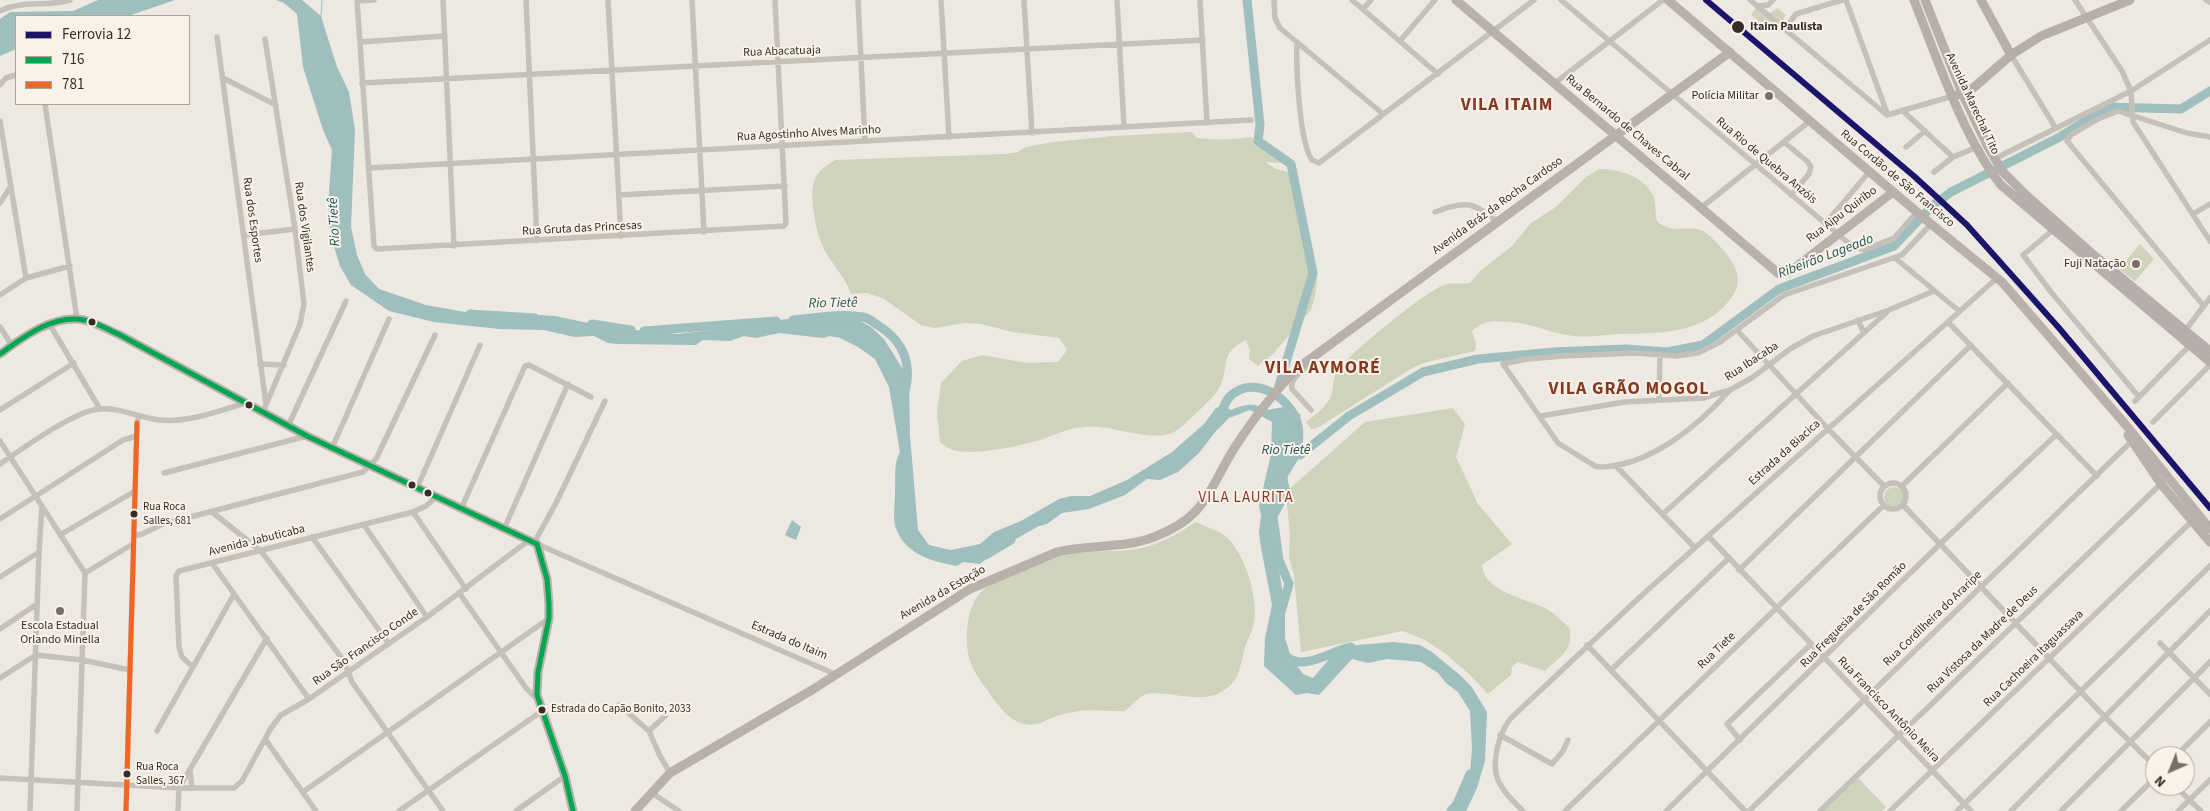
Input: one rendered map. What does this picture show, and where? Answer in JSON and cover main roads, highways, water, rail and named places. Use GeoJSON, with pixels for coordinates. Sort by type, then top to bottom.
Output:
{"type":"FeatureCollection","features":[{"type":"Feature","properties":{"kind":"main road","name":"Avenida Marechal Tito"},"geometry":{"type":"LineString","coordinates":[[1914,0],[1952,96],[1977,148],[1995,167],[2183,334],[2190,345],[2210,364]]}},
{"type":"Feature","properties":{"kind":"main road","name":"Avenida Marechal Tito"},"geometry":{"type":"LineString","coordinates":[[1925,0],[1962,93],[1995,167],[2012,196],[2183,334],[2210,351]]}},
{"type":"Feature","properties":{"kind":"main road"},"geometry":{"type":"LineString","coordinates":[[1981,0],[2012,55]]}},
{"type":"Feature","properties":{"kind":"main road"},"geometry":{"type":"LineString","coordinates":[[1952,96],[1979,84],[2012,55],[2041,36],[2130,0]]}},
{"type":"Feature","properties":{"kind":"water"},"geometry":{"type":"Polygon","coordinates":[[[98,0],[175,0],[131,15],[15,15],[15,49],[0,56],[0,19],[10,12],[73,11],[98,0]]]}},
{"type":"Feature","properties":{"kind":"water","name":"Rio Tietê"},"geometry":{"type":"Polygon","coordinates":[[[276,0],[302,0],[321,16],[337,67],[349,92],[355,130],[351,227],[357,255],[365,274],[379,289],[426,305],[476,314],[516,318],[540,315],[555,316],[612,328],[677,334],[749,326],[775,320],[837,316],[857,319],[871,327],[884,339],[909,379],[910,436],[918,530],[929,545],[951,550],[980,544],[994,532],[1021,521],[1059,499],[1071,496],[1090,496],[1127,480],[1172,452],[1204,424],[1216,408],[1223,405],[1231,410],[1249,405],[1263,407],[1267,410],[1286,407],[1294,409],[1301,416],[1295,418],[1295,435],[1302,449],[1288,476],[1286,492],[1277,505],[1272,526],[1285,607],[1285,638],[1291,657],[1303,674],[1313,678],[1335,652],[1346,646],[1393,642],[1420,645],[1432,652],[1461,676],[1471,686],[1487,712],[1485,761],[1477,788],[1466,811],[1454,811],[1463,797],[1470,773],[1472,748],[1470,711],[1458,692],[1446,683],[1438,673],[1421,662],[1387,659],[1368,663],[1352,659],[1319,695],[1307,693],[1296,695],[1264,666],[1265,638],[1272,605],[1260,542],[1261,516],[1259,506],[1271,454],[1272,422],[1250,410],[1229,418],[1199,453],[1178,472],[1160,480],[1147,479],[1125,495],[1089,509],[1062,513],[1047,524],[1039,526],[998,549],[980,564],[963,562],[957,566],[922,556],[907,546],[897,531],[895,522],[896,467],[900,452],[889,387],[875,359],[858,347],[840,338],[779,333],[756,338],[744,336],[730,341],[703,340],[696,345],[617,344],[608,343],[594,336],[574,337],[544,330],[499,329],[434,322],[389,311],[351,285],[340,266],[331,237],[328,206],[332,150],[323,130],[303,67],[297,14],[284,3],[276,0]]]}},
{"type":"Feature","properties":{"kind":"water"},"geometry":{"type":"Polygon","coordinates":[[[792,520],[801,527],[796,540],[785,535],[792,520]]]}},
{"type":"Feature","properties":{"kind":"waterway"},"geometry":{"type":"LineString","coordinates":[[321,17],[322,0]]}},
{"type":"Feature","properties":{"kind":"waterway"},"geometry":{"type":"LineString","coordinates":[[1247,0],[1260,125],[1258,141],[1291,164],[1313,273],[1278,389]]}},
{"type":"Feature","properties":{"kind":"waterway","name":"Ribeirão Lageado"},"geometry":{"type":"LineString","coordinates":[[1300,455],[1349,416],[1423,372],[1478,359],[1554,352],[1626,349],[1667,352],[1703,345],[1779,289],[1894,246],[1932,206],[1951,192],[2058,138],[2108,107],[2181,109],[2210,91]]}},
{"type":"Feature","properties":{"kind":"waterway","name":"Rio Tietê"},"geometry":{"type":"LineString","coordinates":[[470,314],[535,318]]}},
{"type":"Feature","properties":{"kind":"waterway","name":"Rio Tietê"},"geometry":{"type":"LineString","coordinates":[[793,320],[828,316],[863,317],[869,319],[894,338],[899,345],[906,361],[906,388]]}},
{"type":"Feature","properties":{"kind":"waterway","name":"Rio Tietê"},"geometry":{"type":"LineString","coordinates":[[644,331],[776,321]]}},
{"type":"Feature","properties":{"kind":"waterway","name":"Rio Tietê"},"geometry":{"type":"LineString","coordinates":[[592,324],[631,330]]}},
{"type":"Feature","properties":{"kind":"waterway","name":"Rio Tietê"},"geometry":{"type":"LineString","coordinates":[[1220,416],[1229,398],[1243,388],[1253,387],[1273,393],[1289,407],[1295,416],[1299,433],[1297,453]]}},
{"type":"Feature","properties":{"kind":"waterway","name":"Rio Tietê"},"geometry":{"type":"LineString","coordinates":[[1281,612],[1289,584],[1279,560],[1273,516],[1286,492],[1283,481]]}},
{"type":"Feature","properties":{"kind":"waterway","name":"Rio Tietê"},"geometry":{"type":"LineString","coordinates":[[986,555],[1011,540]]}},
{"type":"Feature","properties":{"kind":"waterway","name":"Rio Tietê"},"geometry":{"type":"LineString","coordinates":[[1286,656],[1301,662],[1309,661],[1351,647]]}},
{"type":"Feature","properties":{"kind":"waterway","name":"Rio Tietê"},"geometry":{"type":"LineString","coordinates":[[1451,811],[1457,804],[1470,774]]}},
{"type":"Feature","properties":{"kind":"rail line","name":"12"},"geometry":{"type":"LineString","coordinates":[[1706,0],[1915,177],[1967,225],[2059,328],[2210,508]]}},
{"type":"Feature","properties":{"kind":"place","name":"Itaim Paulista"},"geometry":{"type":"Point","coordinates":[1738,27]}},
{"type":"Feature","properties":{"kind":"place","name":"Polícia Militar"},"geometry":{"type":"Point","coordinates":[1769,96]}},
{"type":"Feature","properties":{"kind":"place","name":"Fuji Natação"},"geometry":{"type":"Point","coordinates":[2136,264]}},
{"type":"Feature","properties":{"kind":"place","name":"Rua Roca Salles, 681"},"geometry":{"type":"Point","coordinates":[134,514]}},
{"type":"Feature","properties":{"kind":"place","name":"Escola Estadual Orlando Minella"},"geometry":{"type":"Point","coordinates":[60,611]}},
{"type":"Feature","properties":{"kind":"place","name":"Estrada do Capão Bonito, 2033"},"geometry":{"type":"Point","coordinates":[542,710]}},
{"type":"Feature","properties":{"kind":"place","name":"Rua Roca Salles, 367"},"geometry":{"type":"Point","coordinates":[127,774]}},
{"type":"Feature","properties":{"kind":"district","name":"VILA ITAIM"},"geometry":{"type":"Point","coordinates":[1507,106]}},
{"type":"Feature","properties":{"kind":"district","name":"VILA AYMORÉ"},"geometry":{"type":"Point","coordinates":[1323,369]}},
{"type":"Feature","properties":{"kind":"district","name":"VILA GRÃO MOGOL"},"geometry":{"type":"Point","coordinates":[1629,390]}},
{"type":"Feature","properties":{"kind":"district","name":"VILA LAURITA"},"geometry":{"type":"Point","coordinates":[1246,499]}}]}
